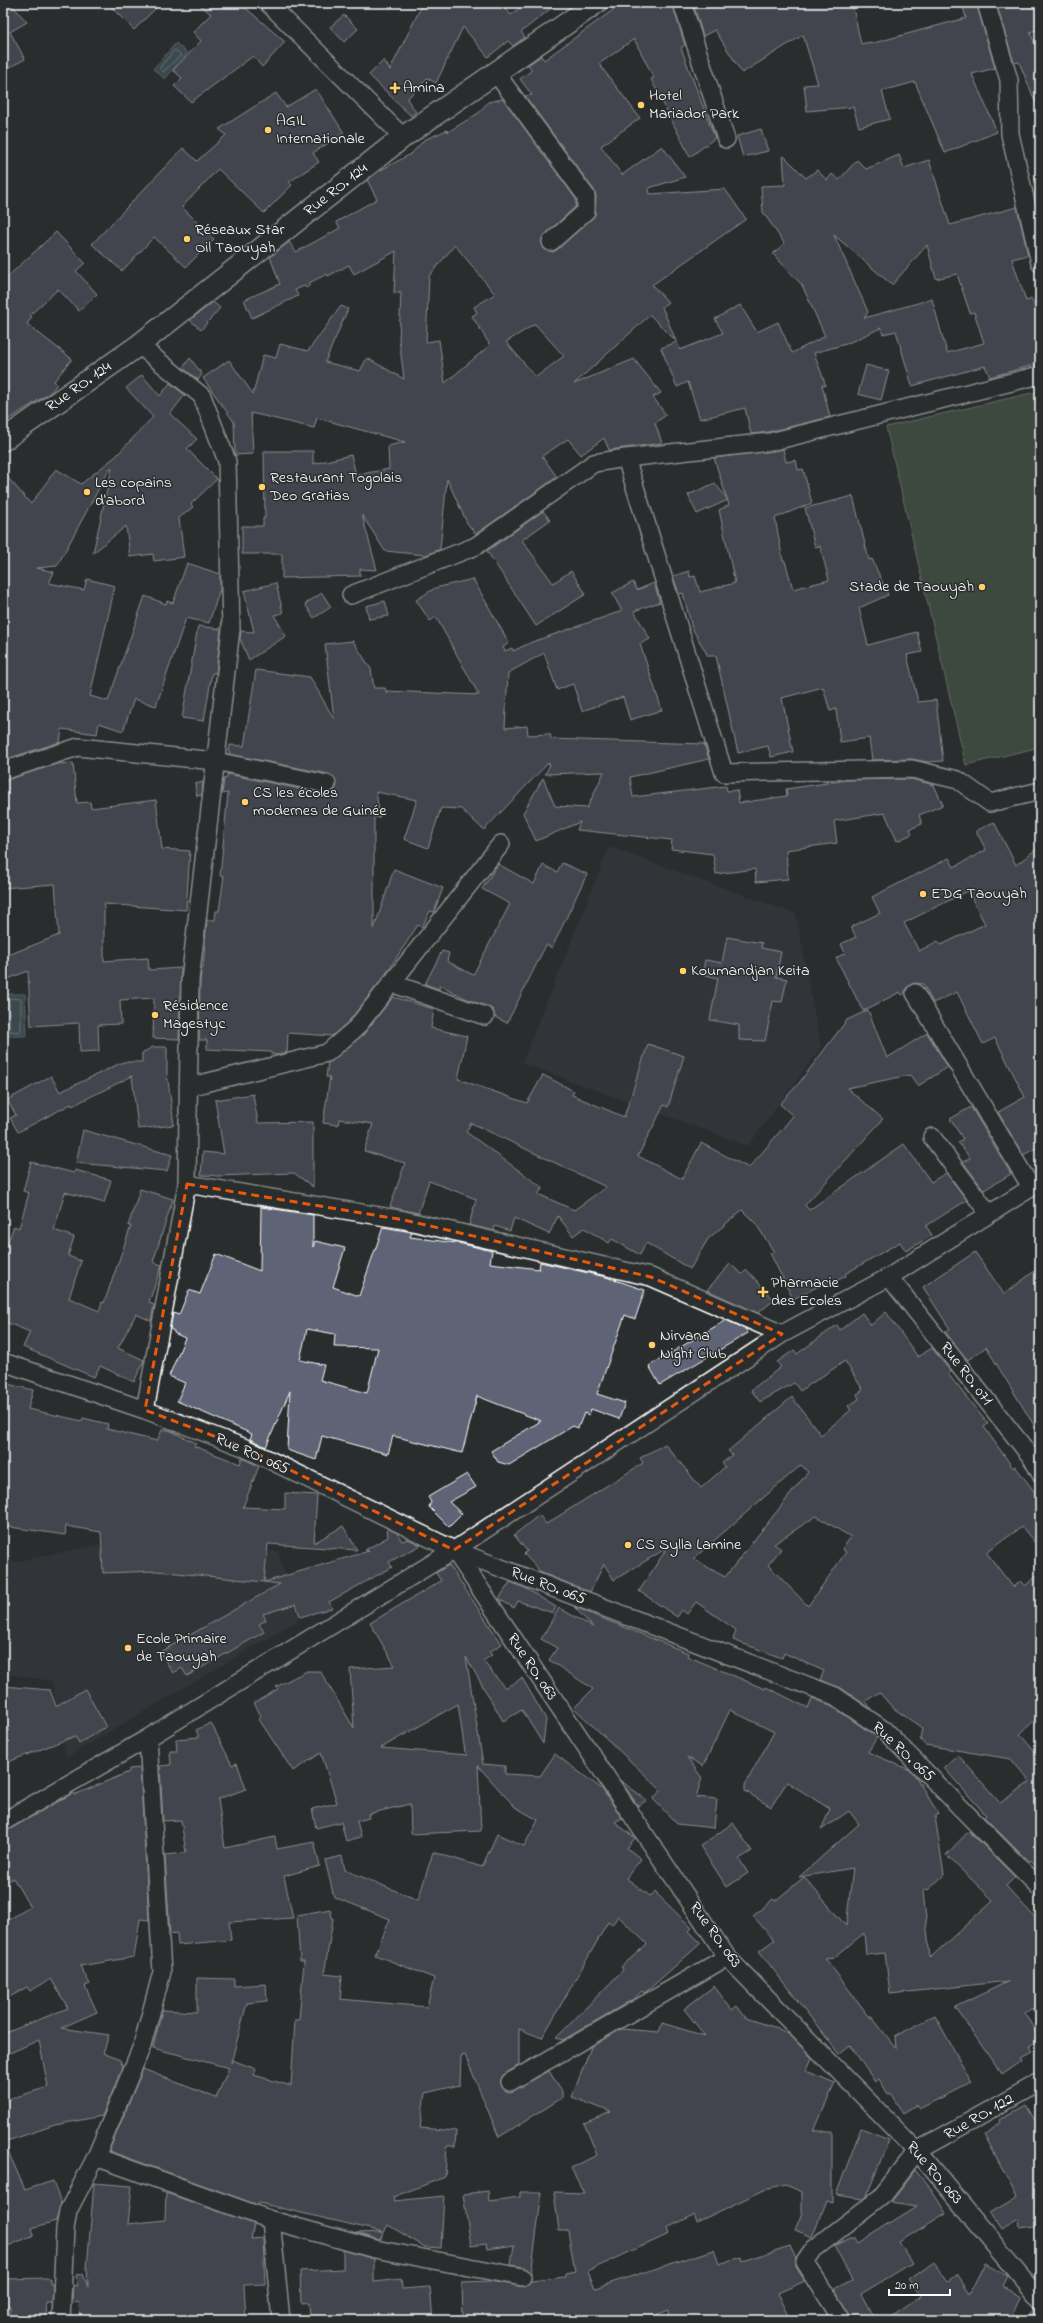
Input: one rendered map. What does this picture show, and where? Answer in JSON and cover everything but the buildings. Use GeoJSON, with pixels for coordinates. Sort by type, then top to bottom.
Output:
{"type":"FeatureCollection","features":[{"type":"Feature","properties":{"kind":"street"},"geometry":{"type":"LineString","coordinates":[[268,3],[403,137]]}},
{"type":"Feature","properties":{"kind":"street","name":"Rue RO. 124"},"geometry":{"type":"LineString","coordinates":[[3,440],[139,345],[403,137],[596,3]]}},
{"type":"Feature","properties":{"kind":"street"},"geometry":{"type":"LineString","coordinates":[[682,3],[726,139]]}},
{"type":"Feature","properties":{"kind":"street"},"geometry":{"type":"LineString","coordinates":[[986,3],[1009,80],[1010,134],[1040,263]]}},
{"type":"Feature","properties":{"kind":"street"},"geometry":{"type":"LineString","coordinates":[[496,72],[586,196],[586,210],[551,242]]}},
{"type":"Feature","properties":{"kind":"street"},"geometry":{"type":"LineString","coordinates":[[139,345],[202,396],[227,461],[231,630],[190,980],[187,1184],[144,1410]]}},
{"type":"Feature","properties":{"kind":"street"},"geometry":{"type":"LineString","coordinates":[[351,595],[476,546],[594,463],[770,442],[1040,375]]}},
{"type":"Feature","properties":{"kind":"street"},"geometry":{"type":"LineString","coordinates":[[626,458],[724,774],[912,769],[958,780],[990,803],[1040,791]]}},
{"type":"Feature","properties":{"kind":"street"},"geometry":{"type":"LineString","coordinates":[[3,771],[78,747],[215,761],[327,784]]}},
{"type":"Feature","properties":{"kind":"street"},"geometry":{"type":"LineString","coordinates":[[188,1087],[327,1054],[356,1028],[501,844]]}},
{"type":"Feature","properties":{"kind":"street"},"geometry":{"type":"LineString","coordinates":[[391,983],[485,1016]]}},
{"type":"Feature","properties":{"kind":"street"},"geometry":{"type":"LineString","coordinates":[[3,1822],[148,1738],[454,1550],[782,1334],[889,1277],[1035,1185],[915,993]]}},
{"type":"Feature","properties":{"kind":"street"},"geometry":{"type":"LineString","coordinates":[[932,1137],[988,1214]]}},
{"type":"Feature","properties":{"kind":"street"},"geometry":{"type":"LineString","coordinates":[[187,1184],[404,1220],[651,1277],[782,1334]]}},
{"type":"Feature","properties":{"kind":"street","name":"Rue RO. 071"},"geometry":{"type":"LineString","coordinates":[[889,1277],[1032,1458],[1040,1473]]}},
{"type":"Feature","properties":{"kind":"street","name":"Rue RO. 065"},"geometry":{"type":"LineString","coordinates":[[3,1362],[144,1410],[243,1447],[454,1550],[835,1696],[884,1730],[1040,1888]]}},
{"type":"Feature","properties":{"kind":"street","name":"Rue RO. 063"},"geometry":{"type":"LineString","coordinates":[[454,1550],[727,1957],[917,2152],[1040,2299]]}},
{"type":"Feature","properties":{"kind":"street"},"geometry":{"type":"LineString","coordinates":[[61,2320],[65,2229],[68,2211],[96,2157],[142,2046],[162,1972],[148,1738]]}},
{"type":"Feature","properties":{"kind":"street"},"geometry":{"type":"LineString","coordinates":[[510,2082],[727,1957]]}},
{"type":"Feature","properties":{"kind":"street","name":"Rue RO. 122"},"geometry":{"type":"LineString","coordinates":[[917,2152],[1040,2082]]}},
{"type":"Feature","properties":{"kind":"street"},"geometry":{"type":"LineString","coordinates":[[842,2320],[806,2262],[814,2249],[881,2197],[917,2152]]}},
{"type":"Feature","properties":{"kind":"street"},"geometry":{"type":"LineString","coordinates":[[96,2157],[271,2220],[375,2249],[522,2277]]}},
{"type":"Feature","properties":{"kind":"street"},"geometry":{"type":"LineString","coordinates":[[271,2220],[281,2320]]}},
{"type":"Feature","properties":{"kind":"highlighted area"},"geometry":{"type":"Polygon","coordinates":[[[187,1184],[404,1220],[651,1277],[782,1334],[454,1550],[243,1447],[145,1410],[187,1184]]]}},
{"type":"Feature","properties":{"kind":"shaded area","name":"Koumandjan Keita"},"geometry":{"type":"Polygon","coordinates":[[[609,847],[796,914],[821,1048],[748,1146],[522,1063],[609,847]]]}},
{"type":"Feature","properties":{"kind":"shaded area","name":"Ecole Primaire de Taouyah"},"geometry":{"type":"Polygon","coordinates":[[[146,1535],[278,1551],[299,1620],[67,1757],[52,1681],[13,1675],[3,1675],[3,1564],[146,1535]]]}},
{"type":"Feature","properties":{"kind":"green space","name":"Stade de Taouyah"},"geometry":{"type":"Polygon","coordinates":[[[1040,391],[1040,747],[966,765],[886,427],[1040,391]]]}},
{"type":"Feature","properties":{"kind":"water"},"geometry":{"type":"Polygon","coordinates":[[[176,43],[187,53],[165,79],[153,69],[176,43]]]}},
{"type":"Feature","properties":{"kind":"water"},"geometry":{"type":"Polygon","coordinates":[[[5,994],[25,994],[27,1036],[6,1036],[5,994]]]}},
{"type":"Feature","properties":{"kind":"waterway"},"geometry":{"type":"LineString","coordinates":[[1030,2320],[1035,2312]]}},
{"type":"Feature","properties":{"kind":"place","name":"Amina"},"geometry":{"type":"Point","coordinates":[395,88]}},
{"type":"Feature","properties":{"kind":"place","name":"Hotel Mariador Park"},"geometry":{"type":"Point","coordinates":[641,105]}},
{"type":"Feature","properties":{"kind":"place","name":"AGIL Internationale"},"geometry":{"type":"Point","coordinates":[268,130]}},
{"type":"Feature","properties":{"kind":"place","name":"Réseaux Star Oil Taouyah"},"geometry":{"type":"Point","coordinates":[187,239]}},
{"type":"Feature","properties":{"kind":"place","name":"Restaurant Togolais Deo Gratias"},"geometry":{"type":"Point","coordinates":[262,487]}},
{"type":"Feature","properties":{"kind":"place","name":"Les copains d'abord"},"geometry":{"type":"Point","coordinates":[87,492]}},
{"type":"Feature","properties":{"kind":"place","name":"Stade de Taouyah"},"geometry":{"type":"Point","coordinates":[982,587]}},
{"type":"Feature","properties":{"kind":"place","name":"CS les écoles modernes de Guinée"},"geometry":{"type":"Point","coordinates":[245,802]}},
{"type":"Feature","properties":{"kind":"place","name":"EDG Taouyah"},"geometry":{"type":"Point","coordinates":[923,894]}},
{"type":"Feature","properties":{"kind":"place","name":"Koumandjan Keita"},"geometry":{"type":"Point","coordinates":[683,971]}},
{"type":"Feature","properties":{"kind":"place","name":"Résidence Magestyc"},"geometry":{"type":"Point","coordinates":[155,1015]}},
{"type":"Feature","properties":{"kind":"place","name":"Pharmacie des Ecoles"},"geometry":{"type":"Point","coordinates":[763,1292]}},
{"type":"Feature","properties":{"kind":"place","name":"Nirvana Night Club"},"geometry":{"type":"Point","coordinates":[652,1345]}},
{"type":"Feature","properties":{"kind":"place","name":"CS Sylla Lamine"},"geometry":{"type":"Point","coordinates":[628,1545]}},
{"type":"Feature","properties":{"kind":"place","name":"Ecole Primaire de Taouyah"},"geometry":{"type":"Point","coordinates":[128,1648]}}]}
